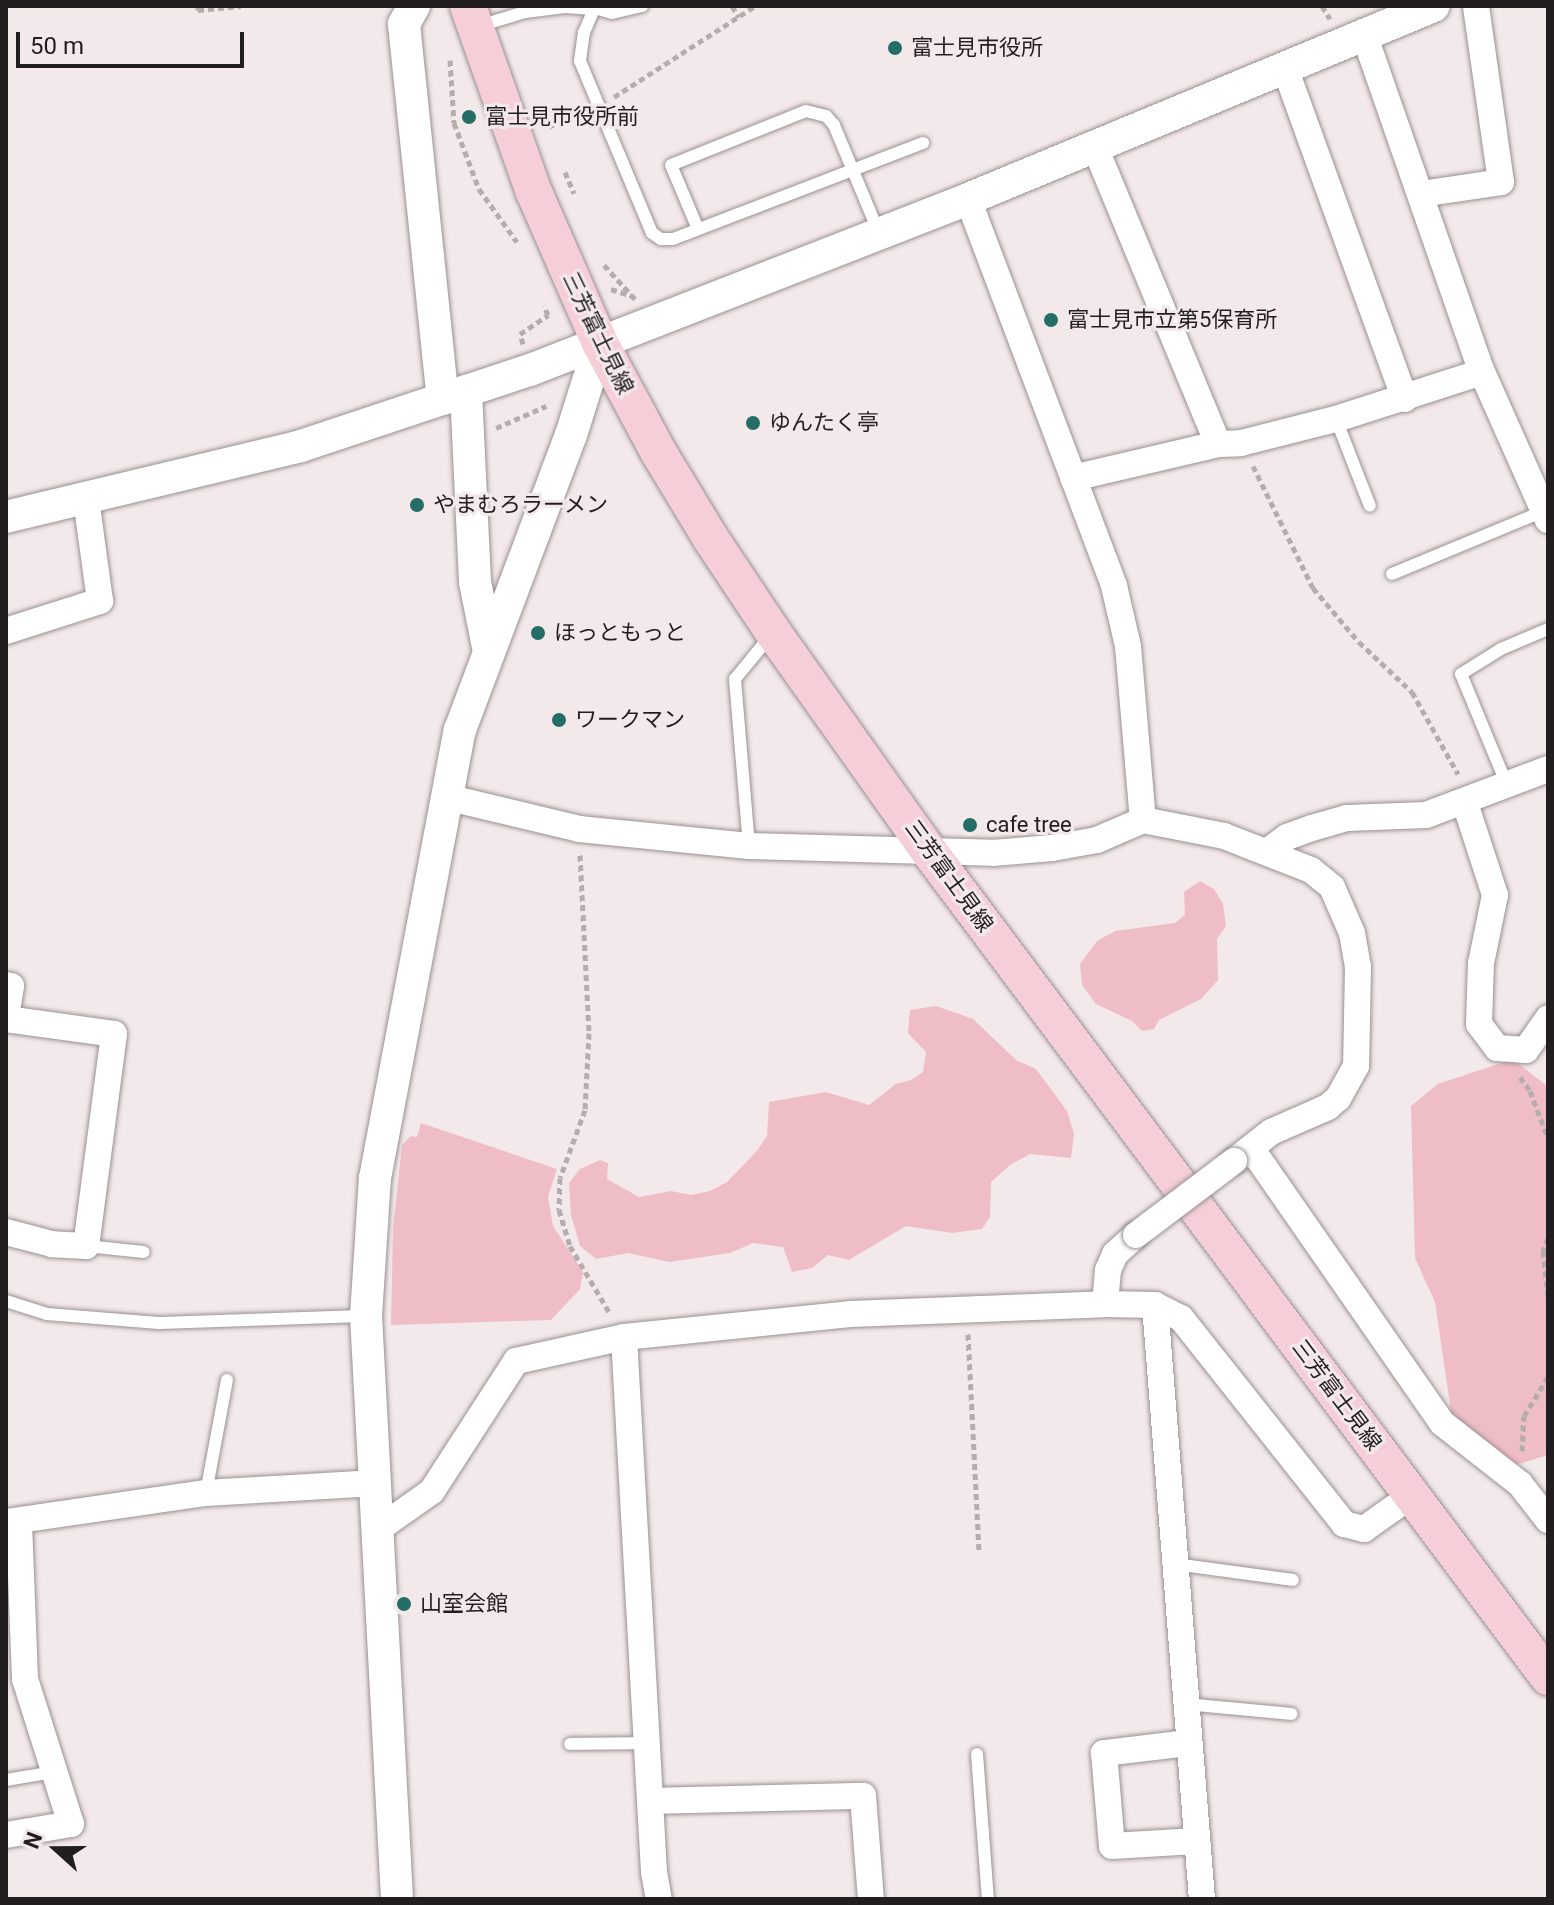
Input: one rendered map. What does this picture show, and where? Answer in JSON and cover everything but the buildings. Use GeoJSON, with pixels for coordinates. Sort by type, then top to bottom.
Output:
{"type":"FeatureCollection","features":[{"type":"Feature","properties":{"kind":"main road","name":"三芳富士見線"},"geometry":{"type":"LineString","coordinates":[[475,13],[534,192],[600,343],[659,453],[773,632],[928,850],[1548,1677]]}},
{"type":"Feature","properties":{"kind":"street"},"geometry":{"type":"LineString","coordinates":[[414,6],[404,24],[455,395],[475,582],[488,647]]}},
{"type":"Feature","properties":{"kind":"street"},"geometry":{"type":"LineString","coordinates":[[6,517],[301,446],[455,395],[600,343],[968,199],[1434,6]]}},
{"type":"Feature","properties":{"kind":"street"},"geometry":{"type":"LineString","coordinates":[[1421,194],[1501,182],[1476,6]]}},
{"type":"Feature","properties":{"kind":"street"},"geometry":{"type":"LineString","coordinates":[[1364,34],[1482,372],[1546,516]]}},
{"type":"Feature","properties":{"kind":"street"},"geometry":{"type":"LineString","coordinates":[[1285,68],[1405,399]]}},
{"type":"Feature","properties":{"kind":"street"},"geometry":{"type":"LineString","coordinates":[[1095,147],[1229,444]]}},
{"type":"Feature","properties":{"kind":"street"},"geometry":{"type":"LineString","coordinates":[[968,199],[1114,586],[1128,646],[1143,820]]}},
{"type":"Feature","properties":{"kind":"street"},"geometry":{"type":"LineString","coordinates":[[397,1899],[366,1316],[375,1178],[460,730],[488,647],[571,435],[600,343]]}},
{"type":"Feature","properties":{"kind":"street"},"geometry":{"type":"LineString","coordinates":[[1073,478],[1336,419],[1482,372]]}},
{"type":"Feature","properties":{"kind":"street"},"geometry":{"type":"LineString","coordinates":[[6,631],[100,601],[86,499]]}},
{"type":"Feature","properties":{"kind":"street"},"geometry":{"type":"LineString","coordinates":[[1267,852],[1287,837],[1347,818],[1426,815],[1507,785],[1546,775]]}},
{"type":"Feature","properties":{"kind":"street"},"geometry":{"type":"LineString","coordinates":[[446,797],[579,829],[749,846],[993,853],[1097,840],[1143,820],[1224,836],[1311,870],[1332,887],[1342,904],[1358,966],[1359,1048],[1356,1066],[1338,1098],[1312,1115],[1271,1132],[1115,1254],[1108,1270],[1105,1304]]}},
{"type":"Feature","properties":{"kind":"street"},"geometry":{"type":"LineString","coordinates":[[1468,802],[1495,895],[1481,963],[1479,1024],[1497,1048],[1526,1050],[1548,1018]]}},
{"type":"Feature","properties":{"kind":"street"},"geometry":{"type":"LineString","coordinates":[[6,985],[11,986],[6,1018],[114,1034],[86,1246],[52,1244],[6,1232]]}},
{"type":"Feature","properties":{"kind":"street"},"geometry":{"type":"LineString","coordinates":[[1242,1154],[1442,1423],[1520,1484],[1548,1520]]}},
{"type":"Feature","properties":{"kind":"street"},"geometry":{"type":"LineString","coordinates":[[377,1530],[432,1491],[516,1361],[624,1337],[850,1314],[1105,1304],[1155,1305],[1181,1318],[1344,1524],[1364,1529],[1412,1495]]}},
{"type":"Feature","properties":{"kind":"street"},"geometry":{"type":"LineString","coordinates":[[1155,1305],[1202,1899]]}},
{"type":"Feature","properties":{"kind":"street"},"geometry":{"type":"LineString","coordinates":[[624,1337],[659,1899]]}},
{"type":"Feature","properties":{"kind":"street"},"geometry":{"type":"LineString","coordinates":[[6,1835],[71,1824],[20,1680],[12,1522],[206,1493],[376,1483]]}},
{"type":"Feature","properties":{"kind":"street"},"geometry":{"type":"LineString","coordinates":[[1188,1743],[1104,1753],[1112,1846],[1196,1841]]}},
{"type":"Feature","properties":{"kind":"street"},"geometry":{"type":"LineString","coordinates":[[652,1801],[863,1796],[871,1899]]}},
{"type":"Feature","properties":{"kind":"lane"},"geometry":{"type":"LineString","coordinates":[[475,13],[591,7],[612,13],[642,6]]}},
{"type":"Feature","properties":{"kind":"lane"},"geometry":{"type":"LineString","coordinates":[[591,7],[580,61],[652,233],[661,239],[673,239],[923,143]]}},
{"type":"Feature","properties":{"kind":"lane"},"geometry":{"type":"LineString","coordinates":[[698,229],[671,165],[806,111],[826,116],[854,169],[879,233]]}},
{"type":"Feature","properties":{"kind":"lane"},"geometry":{"type":"LineString","coordinates":[[1336,419],[1370,506]]}},
{"type":"Feature","properties":{"kind":"lane"},"geometry":{"type":"LineString","coordinates":[[1392,574],[1546,516]]}},
{"type":"Feature","properties":{"kind":"lane"},"geometry":{"type":"LineString","coordinates":[[1507,785],[1461,674],[1501,649],[1548,629]]}},
{"type":"Feature","properties":{"kind":"lane"},"geometry":{"type":"LineString","coordinates":[[749,846],[735,679],[773,632]]}},
{"type":"Feature","properties":{"kind":"lane"},"geometry":{"type":"LineString","coordinates":[[86,1246],[144,1252]]}},
{"type":"Feature","properties":{"kind":"lane"},"geometry":{"type":"LineString","coordinates":[[6,1301],[47,1314],[159,1323],[366,1316]]}},
{"type":"Feature","properties":{"kind":"lane"},"geometry":{"type":"LineString","coordinates":[[206,1493],[227,1380]]}},
{"type":"Feature","properties":{"kind":"lane"},"geometry":{"type":"LineString","coordinates":[[1175,1564],[1293,1580]]}},
{"type":"Feature","properties":{"kind":"lane"},"geometry":{"type":"LineString","coordinates":[[1186,1704],[1292,1714]]}},
{"type":"Feature","properties":{"kind":"lane"},"geometry":{"type":"LineString","coordinates":[[570,1744],[648,1743]]}},
{"type":"Feature","properties":{"kind":"lane"},"geometry":{"type":"LineString","coordinates":[[977,1754],[988,1899]]}},
{"type":"Feature","properties":{"kind":"lane"},"geometry":{"type":"LineString","coordinates":[[6,1780],[55,1772]]}},
{"type":"Feature","properties":{"kind":"path"},"geometry":{"type":"LineString","coordinates":[[198,6],[198,10],[241,6]]}},
{"type":"Feature","properties":{"kind":"path"},"geometry":{"type":"LineString","coordinates":[[732,6],[739,17]]}},
{"type":"Feature","properties":{"kind":"path"},"geometry":{"type":"LineString","coordinates":[[548,127],[630,89],[755,6]]}},
{"type":"Feature","properties":{"kind":"path"},"geometry":{"type":"LineString","coordinates":[[450,52],[454,123],[479,189],[521,252]]}},
{"type":"Feature","properties":{"kind":"path"},"geometry":{"type":"LineString","coordinates":[[543,115],[552,140]]}},
{"type":"Feature","properties":{"kind":"path"},"geometry":{"type":"LineString","coordinates":[[562,164],[579,206]]}},
{"type":"Feature","properties":{"kind":"path"},"geometry":{"type":"LineString","coordinates":[[598,250],[604,264],[634,296],[608,288]]}},
{"type":"Feature","properties":{"kind":"path"},"geometry":{"type":"LineString","coordinates":[[524,348],[520,334],[548,315],[539,294]]}},
{"type":"Feature","properties":{"kind":"path"},"geometry":{"type":"LineString","coordinates":[[487,432],[546,406]]}},
{"type":"Feature","properties":{"kind":"path"},"geometry":{"type":"LineString","coordinates":[[1229,444],[1313,588],[1359,642],[1412,692],[1468,802]]}},
{"type":"Feature","properties":{"kind":"path"},"geometry":{"type":"LineString","coordinates":[[579,829],[589,1033],[585,1110],[560,1178],[559,1210],[570,1246],[624,1337]]}},
{"type":"Feature","properties":{"kind":"path"},"geometry":{"type":"LineString","coordinates":[[1530,1091],[1548,1138]]}},
{"type":"Feature","properties":{"kind":"path"},"geometry":{"type":"LineString","coordinates":[[1548,1238],[1543,1251],[1548,1296]]}},
{"type":"Feature","properties":{"kind":"path"},"geometry":{"type":"LineString","coordinates":[[966,1309],[979,1551]]}},
{"type":"Feature","properties":{"kind":"path"},"geometry":{"type":"LineString","coordinates":[[1524,1416],[1548,1377]]}},
{"type":"Feature","properties":{"kind":"shaded area"},"geometry":{"type":"Polygon","coordinates":[[[1200,881],[1214,889],[1223,904],[1226,926],[1217,939],[1218,980],[1201,999],[1159,1020],[1154,1029],[1142,1031],[1132,1021],[1096,1004],[1082,985],[1080,964],[1097,941],[1115,931],[1175,923],[1185,915],[1184,892],[1200,881]]]}},
{"type":"Feature","properties":{"kind":"shaded area"},"geometry":{"type":"Polygon","coordinates":[[[936,1006],[973,1019],[1016,1060],[1036,1069],[1067,1111],[1074,1134],[1071,1158],[1030,1154],[1010,1165],[991,1182],[990,1217],[982,1229],[952,1233],[906,1226],[849,1260],[828,1255],[812,1268],[792,1272],[783,1247],[753,1243],[730,1253],[669,1262],[628,1253],[596,1259],[580,1246],[571,1215],[569,1183],[580,1169],[600,1160],[608,1163],[607,1179],[639,1197],[671,1191],[691,1195],[710,1191],[727,1182],[767,1136],[769,1102],[826,1092],[869,1105],[896,1084],[911,1080],[923,1072],[926,1052],[908,1033],[910,1010],[936,1006]]]}},
{"type":"Feature","properties":{"kind":"shaded area"},"geometry":{"type":"Polygon","coordinates":[[[1513,1059],[1548,1087],[1548,1455],[1512,1466],[1474,1432],[1452,1418],[1435,1302],[1415,1258],[1411,1106],[1438,1084],[1513,1059]]]}},
{"type":"Feature","properties":{"kind":"shaded area"},"geometry":{"type":"Polygon","coordinates":[[[421,1123],[557,1169],[548,1197],[553,1226],[583,1272],[580,1289],[551,1320],[391,1325],[393,1229],[402,1145],[411,1136],[417,1137],[421,1123]]]}},
{"type":"Feature","properties":{"kind":"place","name":"富士見市役所"},"geometry":{"type":"Point","coordinates":[895,48]}},
{"type":"Feature","properties":{"kind":"place","name":"富士見市役所前"},"geometry":{"type":"Point","coordinates":[469,117]}},
{"type":"Feature","properties":{"kind":"place","name":"富士見市立第5保育所"},"geometry":{"type":"Point","coordinates":[1051,320]}},
{"type":"Feature","properties":{"kind":"place","name":"ゆんたく亭"},"geometry":{"type":"Point","coordinates":[753,423]}},
{"type":"Feature","properties":{"kind":"place","name":"やまむろラーメン"},"geometry":{"type":"Point","coordinates":[417,505]}},
{"type":"Feature","properties":{"kind":"place","name":"ほっともっと"},"geometry":{"type":"Point","coordinates":[538,633]}},
{"type":"Feature","properties":{"kind":"place","name":"ワークマン"},"geometry":{"type":"Point","coordinates":[559,720]}},
{"type":"Feature","properties":{"kind":"place","name":"cafe tree"},"geometry":{"type":"Point","coordinates":[970,825]}},
{"type":"Feature","properties":{"kind":"place","name":"山室会館"},"geometry":{"type":"Point","coordinates":[404,1604]}}]}
